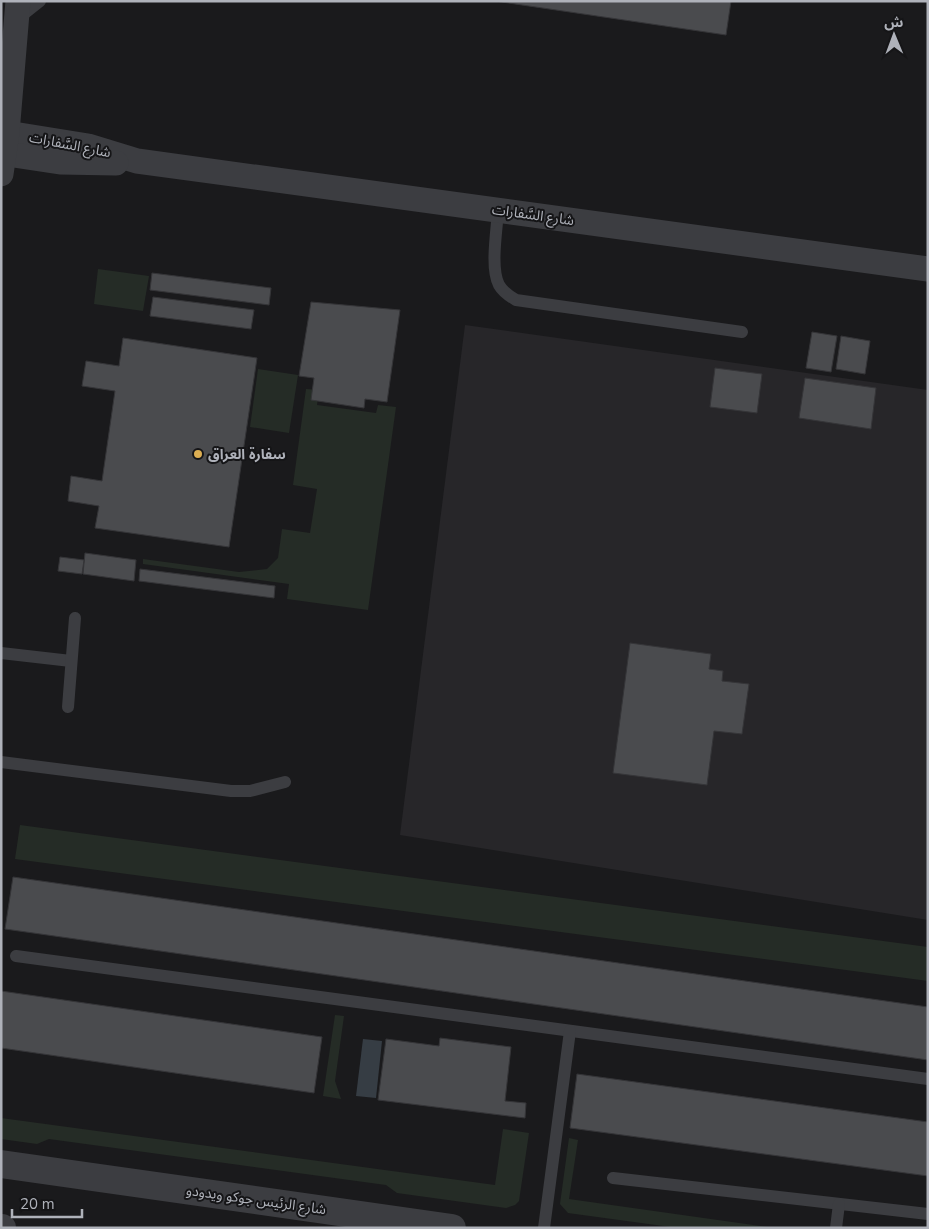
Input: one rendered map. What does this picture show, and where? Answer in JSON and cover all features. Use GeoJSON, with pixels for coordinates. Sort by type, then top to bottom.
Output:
{"type":"FeatureCollection","features":[{"type":"Feature","properties":{"kind":"street"},"geometry":{"type":"LineString","coordinates":[[3,149],[11,15]]}},
{"type":"Feature","properties":{"kind":"street","name":"شارع السَّفارات"},"geometry":{"type":"LineString","coordinates":[[3,149],[60,162],[108,163],[137,161],[928,269]]}},
{"type":"Feature","properties":{"kind":"street","name":"شارع الرئيس جوكو ويدودو"},"geometry":{"type":"LineString","coordinates":[[1,1164],[452,1228]]}},
{"type":"Feature","properties":{"kind":"lane"},"geometry":{"type":"LineString","coordinates":[[11,15],[40,1]]}},
{"type":"Feature","properties":{"kind":"lane"},"geometry":{"type":"LineString","coordinates":[[498,210],[495,274],[506,294],[516,300],[742,332]]}},
{"type":"Feature","properties":{"kind":"lane"},"geometry":{"type":"LineString","coordinates":[[68,706],[75,618]]}},
{"type":"Feature","properties":{"kind":"lane"},"geometry":{"type":"LineString","coordinates":[[1,653],[71,661]]}},
{"type":"Feature","properties":{"kind":"lane"},"geometry":{"type":"LineString","coordinates":[[1,762],[231,791],[259,789],[285,782]]}},
{"type":"Feature","properties":{"kind":"lane"},"geometry":{"type":"LineString","coordinates":[[16,956],[928,1079]]}},
{"type":"Feature","properties":{"kind":"lane"},"geometry":{"type":"LineString","coordinates":[[544,1228],[570,1031]]}},
{"type":"Feature","properties":{"kind":"lane"},"geometry":{"type":"LineString","coordinates":[[613,1178],[928,1214]]}},
{"type":"Feature","properties":{"kind":"lane"},"geometry":{"type":"LineString","coordinates":[[836,1228],[839,1204]]}},
{"type":"Feature","properties":{"kind":"shaded area"},"geometry":{"type":"Polygon","coordinates":[[[98,269],[149,276],[143,311],[94,304],[98,269]]]}},
{"type":"Feature","properties":{"kind":"shaded area"},"geometry":{"type":"Polygon","coordinates":[[[465,325],[928,390],[928,920],[400,835],[465,325]]]}},
{"type":"Feature","properties":{"kind":"shaded area"},"geometry":{"type":"Polygon","coordinates":[[[258,369],[298,375],[289,433],[250,427],[258,369]]]}},
{"type":"Feature","properties":{"kind":"shaded area"},"geometry":{"type":"Polygon","coordinates":[[[306,389],[319,390],[317,405],[376,413],[378,405],[396,407],[368,610],[287,599],[289,584],[143,564],[143,559],[239,572],[267,569],[278,558],[282,529],[310,533],[317,489],[293,485],[306,389]]]}},
{"type":"Feature","properties":{"kind":"shaded area"},"geometry":{"type":"Polygon","coordinates":[[[20,825],[928,947],[928,981],[15,859],[20,825]]]}},
{"type":"Feature","properties":{"kind":"shaded area"},"geometry":{"type":"Polygon","coordinates":[[[335,1015],[344,1016],[335,1081],[341,1099],[323,1096],[335,1015]]]}},
{"type":"Feature","properties":{"kind":"shaded area"},"geometry":{"type":"Polygon","coordinates":[[[363,1039],[382,1041],[376,1098],[356,1096],[363,1039]]]}},
{"type":"Feature","properties":{"kind":"shaded area"},"geometry":{"type":"Polygon","coordinates":[[[1,1118],[495,1185],[503,1129],[529,1133],[519,1201],[515,1205],[506,1208],[397,1193],[386,1185],[49,1139],[37,1144],[1,1139],[1,1118]]]}},
{"type":"Feature","properties":{"kind":"shaded area"},"geometry":{"type":"Polygon","coordinates":[[[569,1138],[578,1140],[569,1199],[775,1228],[678,1228],[568,1213],[560,1204],[569,1138]]]}},
{"type":"Feature","properties":{"kind":"building"},"geometry":{"type":"Polygon","coordinates":[[[495,1],[731,1],[726,35],[495,1]]]}},
{"type":"Feature","properties":{"kind":"building"},"geometry":{"type":"Polygon","coordinates":[[[152,273],[271,288],[269,305],[150,290],[152,273]]]}},
{"type":"Feature","properties":{"kind":"building"},"geometry":{"type":"Polygon","coordinates":[[[153,297],[254,310],[251,329],[150,316],[153,297]]]}},
{"type":"Feature","properties":{"kind":"building"},"geometry":{"type":"Polygon","coordinates":[[[311,302],[400,310],[387,402],[365,399],[364,408],[311,400],[314,378],[299,376],[311,302]]]}},
{"type":"Feature","properties":{"kind":"building"},"geometry":{"type":"Polygon","coordinates":[[[812,332],[837,336],[831,372],[806,368],[812,332]]]}},
{"type":"Feature","properties":{"kind":"building"},"geometry":{"type":"Polygon","coordinates":[[[841,336],[870,341],[865,374],[836,369],[841,336]]]}},
{"type":"Feature","properties":{"kind":"building"},"geometry":{"type":"Polygon","coordinates":[[[123,338],[257,358],[229,547],[95,528],[99,506],[68,501],[71,476],[102,481],[115,391],[82,386],[86,361],[119,366],[123,338]]]}},
{"type":"Feature","properties":{"kind":"building"},"geometry":{"type":"Polygon","coordinates":[[[715,368],[762,374],[757,413],[710,407],[715,368]]]}},
{"type":"Feature","properties":{"kind":"building"},"geometry":{"type":"Polygon","coordinates":[[[805,378],[876,388],[871,429],[799,418],[805,378]]]}},
{"type":"Feature","properties":{"kind":"building"},"geometry":{"type":"Polygon","coordinates":[[[85,553],[136,560],[134,581],[83,574],[85,553]]]}},
{"type":"Feature","properties":{"kind":"building"},"geometry":{"type":"Polygon","coordinates":[[[60,557],[84,560],[82,574],[58,571],[60,557]]]}},
{"type":"Feature","properties":{"kind":"building"},"geometry":{"type":"Polygon","coordinates":[[[140,569],[275,586],[274,598],[139,581],[140,569]]]}},
{"type":"Feature","properties":{"kind":"building"},"geometry":{"type":"Polygon","coordinates":[[[630,643],[711,654],[709,669],[723,671],[722,681],[749,684],[742,734],[714,731],[707,785],[613,773],[630,643]]]}},
{"type":"Feature","properties":{"kind":"building"},"geometry":{"type":"Polygon","coordinates":[[[13,877],[928,1007],[928,1060],[5,929],[13,877]]]}},
{"type":"Feature","properties":{"kind":"building"},"geometry":{"type":"Polygon","coordinates":[[[1,991],[322,1037],[314,1093],[1,1048],[1,991]]]}},
{"type":"Feature","properties":{"kind":"building"},"geometry":{"type":"Polygon","coordinates":[[[440,1038],[511,1047],[505,1101],[526,1103],[525,1118],[378,1100],[386,1039],[439,1046],[440,1038]]]}},
{"type":"Feature","properties":{"kind":"building"},"geometry":{"type":"Polygon","coordinates":[[[577,1074],[928,1122],[928,1176],[570,1128],[577,1074]]]}},
{"type":"Feature","properties":{"kind":"place","name":"سفارة العراق"},"geometry":{"type":"Point","coordinates":[198,454]}}]}
